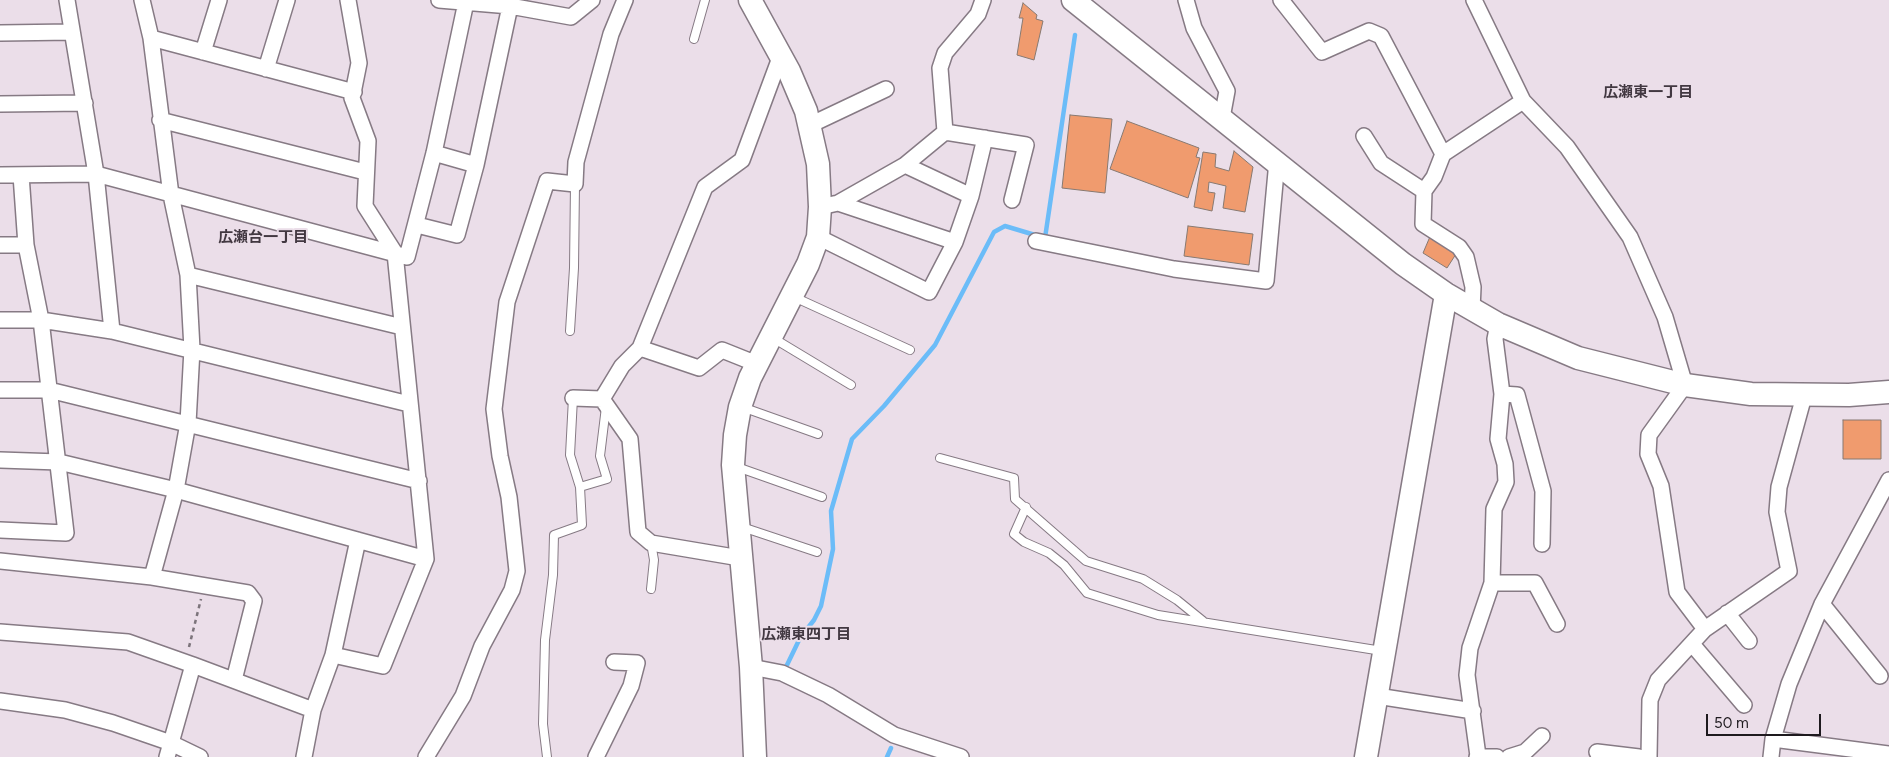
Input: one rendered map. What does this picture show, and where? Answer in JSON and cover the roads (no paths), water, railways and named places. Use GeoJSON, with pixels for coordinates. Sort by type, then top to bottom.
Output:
{"type":"FeatureCollection","features":[{"type":"Feature","properties":{"kind":"street"},"geometry":{"type":"LineString","coordinates":[[67,0],[96,174],[112,331]]}},
{"type":"Feature","properties":{"kind":"street"},"geometry":{"type":"LineString","coordinates":[[142,0],[151,38],[171,195],[188,275],[192,349],[188,423],[176,490],[152,577]]}},
{"type":"Feature","properties":{"kind":"street"},"geometry":{"type":"LineString","coordinates":[[203,52],[219,0]]}},
{"type":"Feature","properties":{"kind":"street"},"geometry":{"type":"LineString","coordinates":[[266,69],[287,0]]}},
{"type":"Feature","properties":{"kind":"street"},"geometry":{"type":"LineString","coordinates":[[333,655],[383,666],[426,559],[394,253],[365,206],[365,172],[368,141],[352,98],[359,63],[348,0]]}},
{"type":"Feature","properties":{"kind":"street"},"geometry":{"type":"LineString","coordinates":[[439,0],[510,6],[532,5],[571,17],[592,0]]}},
{"type":"Feature","properties":{"kind":"street"},"geometry":{"type":"LineString","coordinates":[[426,757],[463,696],[482,646],[512,590],[517,571],[509,497],[500,456],[494,409],[507,302],[547,181],[575,184],[576,162],[611,34],[625,0]]}},
{"type":"Feature","properties":{"kind":"street"},"geometry":{"type":"LineString","coordinates":[[750,0],[781,55],[799,92],[810,125],[829,205],[808,264],[757,364],[740,407],[735,435],[733,465],[751,667],[756,757]]}},
{"type":"Feature","properties":{"kind":"street"},"geometry":{"type":"LineString","coordinates":[[946,132],[940,68],[945,53],[978,14],[983,0]]}},
{"type":"Feature","properties":{"kind":"street"},"geometry":{"type":"LineString","coordinates":[[1073,0],[1277,161],[1403,264],[1446,294],[1498,324],[1578,358],[1685,385],[1751,394],[1804,396],[1889,392]]}},
{"type":"Feature","properties":{"kind":"street"},"geometry":{"type":"LineString","coordinates":[[1186,0],[1194,28],[1227,91],[1222,118]]}},
{"type":"Feature","properties":{"kind":"street"},"geometry":{"type":"LineString","coordinates":[[1282,0],[1322,52],[1369,31],[1381,36],[1443,154]]}},
{"type":"Feature","properties":{"kind":"street"},"geometry":{"type":"LineString","coordinates":[[1474,0],[1522,101],[1567,147],[1630,237],[1665,317],[1685,385]]}},
{"type":"Feature","properties":{"kind":"street"},"geometry":{"type":"LineString","coordinates":[[0,175],[96,174],[407,257],[434,153],[463,1]]}},
{"type":"Feature","properties":{"kind":"street"},"geometry":{"type":"LineString","coordinates":[[416,225],[457,235],[476,165],[510,6]]}},
{"type":"Feature","properties":{"kind":"street"},"geometry":{"type":"LineString","coordinates":[[0,33],[72,32]]}},
{"type":"Feature","properties":{"kind":"street"},"geometry":{"type":"LineString","coordinates":[[151,38],[354,92]]}},
{"type":"Feature","properties":{"kind":"street"},"geometry":{"type":"LineString","coordinates":[[604,402],[622,366],[640,348],[705,187],[742,160],[781,55]]}},
{"type":"Feature","properties":{"kind":"street"},"geometry":{"type":"LineString","coordinates":[[810,125],[886,89]]}},
{"type":"Feature","properties":{"kind":"street"},"geometry":{"type":"LineString","coordinates":[[1472,310],[1472,287],[1466,257],[1459,247],[1423,224],[1424,191],[1434,177],[1443,154],[1522,101]]}},
{"type":"Feature","properties":{"kind":"street"},"geometry":{"type":"LineString","coordinates":[[0,104],[84,103]]}},
{"type":"Feature","properties":{"kind":"street"},"geometry":{"type":"LineString","coordinates":[[160,120],[365,172]]}},
{"type":"Feature","properties":{"kind":"street"},"geometry":{"type":"LineString","coordinates":[[829,205],[905,165],[946,132],[1026,146],[1012,200]]}},
{"type":"Feature","properties":{"kind":"street"},"geometry":{"type":"LineString","coordinates":[[1364,136],[1381,163],[1424,191]]}},
{"type":"Feature","properties":{"kind":"street"},"geometry":{"type":"LineString","coordinates":[[818,236],[929,292],[955,242],[971,196],[985,138]]}},
{"type":"Feature","properties":{"kind":"street"},"geometry":{"type":"LineString","coordinates":[[434,153],[476,165]]}},
{"type":"Feature","properties":{"kind":"street"},"geometry":{"type":"LineString","coordinates":[[1036,241],[1174,269],[1266,281],[1277,161]]}},
{"type":"Feature","properties":{"kind":"street"},"geometry":{"type":"LineString","coordinates":[[905,165],[971,196]]}},
{"type":"Feature","properties":{"kind":"street"},"geometry":{"type":"LineString","coordinates":[[0,530],[66,533],[41,320],[26,245],[21,175]]}},
{"type":"Feature","properties":{"kind":"street"},"geometry":{"type":"LineString","coordinates":[[829,205],[955,242]]}},
{"type":"Feature","properties":{"kind":"street"},"geometry":{"type":"LineString","coordinates":[[0,246],[26,245]]}},
{"type":"Feature","properties":{"kind":"street"},"geometry":{"type":"LineString","coordinates":[[188,275],[402,327]]}},
{"type":"Feature","properties":{"kind":"street"},"geometry":{"type":"LineString","coordinates":[[1366,757],[1446,294]]}},
{"type":"Feature","properties":{"kind":"street"},"geometry":{"type":"LineString","coordinates":[[0,320],[41,320],[112,331],[192,349],[409,404]]}},
{"type":"Feature","properties":{"kind":"street"},"geometry":{"type":"LineString","coordinates":[[1498,324],[1495,339],[1502,394],[1498,439],[1506,482],[1494,509],[1492,583],[1470,648],[1467,675],[1478,756],[1498,757]]}},
{"type":"Feature","properties":{"kind":"street"},"geometry":{"type":"LineString","coordinates":[[640,348],[699,368],[722,350],[757,364]]}},
{"type":"Feature","properties":{"kind":"street"},"geometry":{"type":"LineString","coordinates":[[1685,385],[1649,435],[1648,454],[1661,486],[1677,592],[1705,630]]}},
{"type":"Feature","properties":{"kind":"street"},"geometry":{"type":"LineString","coordinates":[[0,390],[48,390],[419,481]]}},
{"type":"Feature","properties":{"kind":"street"},"geometry":{"type":"LineString","coordinates":[[1502,394],[1517,395],[1543,491],[1542,544]]}},
{"type":"Feature","properties":{"kind":"street"},"geometry":{"type":"LineString","coordinates":[[1649,757],[1650,700],[1658,680],[1705,630],[1789,571],[1777,512],[1779,487],[1804,396]]}},
{"type":"Feature","properties":{"kind":"street"},"geometry":{"type":"LineString","coordinates":[[573,398],[604,402],[630,439],[638,532],[651,543],[740,558]]}},
{"type":"Feature","properties":{"kind":"street"},"geometry":{"type":"LineString","coordinates":[[0,460],[59,462],[176,490],[426,559]]}},
{"type":"Feature","properties":{"kind":"street"},"geometry":{"type":"LineString","coordinates":[[1771,757],[1773,739],[1789,684],[1822,604],[1889,480]]}},
{"type":"Feature","properties":{"kind":"street"},"geometry":{"type":"LineString","coordinates":[[304,757],[313,710],[333,655],[358,540]]}},
{"type":"Feature","properties":{"kind":"street"},"geometry":{"type":"LineString","coordinates":[[0,561],[152,577],[248,593],[254,601],[234,680]]}},
{"type":"Feature","properties":{"kind":"street"},"geometry":{"type":"LineString","coordinates":[[1492,583],[1535,583],[1557,624]]}},
{"type":"Feature","properties":{"kind":"street"},"geometry":{"type":"LineString","coordinates":[[1822,604],[1880,676]]}},
{"type":"Feature","properties":{"kind":"street"},"geometry":{"type":"LineString","coordinates":[[1727,613],[1749,641]]}},
{"type":"Feature","properties":{"kind":"street"},"geometry":{"type":"LineString","coordinates":[[0,632],[128,642],[313,710]]}},
{"type":"Feature","properties":{"kind":"street"},"geometry":{"type":"LineString","coordinates":[[1692,644],[1744,705]]}},
{"type":"Feature","properties":{"kind":"street"},"geometry":{"type":"LineString","coordinates":[[596,757],[631,686],[637,662],[614,662]]}},
{"type":"Feature","properties":{"kind":"street"},"geometry":{"type":"LineString","coordinates":[[169,750],[193,665]]}},
{"type":"Feature","properties":{"kind":"street"},"geometry":{"type":"LineString","coordinates":[[751,667],[782,673],[828,695],[894,735],[961,757]]}},
{"type":"Feature","properties":{"kind":"street"},"geometry":{"type":"LineString","coordinates":[[1377,696],[1472,711]]}},
{"type":"Feature","properties":{"kind":"street"},"geometry":{"type":"LineString","coordinates":[[0,701],[65,710],[114,723],[169,750],[200,757]]}},
{"type":"Feature","properties":{"kind":"street"},"geometry":{"type":"LineString","coordinates":[[1509,757],[1525,752],[1542,736]]}},
{"type":"Feature","properties":{"kind":"street"},"geometry":{"type":"LineString","coordinates":[[1773,739],[1889,754]]}},
{"type":"Feature","properties":{"kind":"street"},"geometry":{"type":"LineString","coordinates":[[1597,752],[1639,757]]}},
{"type":"Feature","properties":{"kind":"lane"},"geometry":{"type":"LineString","coordinates":[[694,39],[705,0]]}},
{"type":"Feature","properties":{"kind":"lane"},"geometry":{"type":"LineString","coordinates":[[570,330],[574,268],[575,184]]}},
{"type":"Feature","properties":{"kind":"lane"},"geometry":{"type":"LineString","coordinates":[[792,296],[910,350]]}},
{"type":"Feature","properties":{"kind":"lane"},"geometry":{"type":"LineString","coordinates":[[771,337],[851,385]]}},
{"type":"Feature","properties":{"kind":"lane"},"geometry":{"type":"LineString","coordinates":[[547,757],[543,724],[545,640],[553,575],[554,535],[582,525],[580,487],[570,455],[573,398]]}},
{"type":"Feature","properties":{"kind":"lane"},"geometry":{"type":"LineString","coordinates":[[580,487],[606,479],[600,456],[604,402]]}},
{"type":"Feature","properties":{"kind":"lane"},"geometry":{"type":"LineString","coordinates":[[740,407],[818,434]]}},
{"type":"Feature","properties":{"kind":"lane"},"geometry":{"type":"LineString","coordinates":[[940,458],[1014,478],[1015,499],[1026,506],[1086,561],[1143,580],[1177,600],[1205,622]]}},
{"type":"Feature","properties":{"kind":"lane"},"geometry":{"type":"LineString","coordinates":[[733,465],[822,497]]}},
{"type":"Feature","properties":{"kind":"lane"},"geometry":{"type":"LineString","coordinates":[[1026,506],[1014,534],[1024,542],[1049,553],[1064,565],[1087,593],[1158,615],[1384,652]]}},
{"type":"Feature","properties":{"kind":"lane"},"geometry":{"type":"LineString","coordinates":[[738,526],[817,552]]}},
{"type":"Feature","properties":{"kind":"lane"},"geometry":{"type":"LineString","coordinates":[[651,543],[654,560],[651,590]]}},
{"type":"Feature","properties":{"kind":"waterway"},"geometry":{"type":"LineString","coordinates":[[787,665],[800,638],[814,620],[821,606],[833,549],[831,511],[852,439],[884,406],[935,345],[994,232],[1005,226],[1045,238],[1075,35]]}},
{"type":"Feature","properties":{"kind":"waterway"},"geometry":{"type":"LineString","coordinates":[[887,757],[891,748]]}},
{"type":"Feature","properties":{"kind":"district","name":"広瀬東一丁目"},"geometry":{"type":"Point","coordinates":[1648,93]}},
{"type":"Feature","properties":{"kind":"district","name":"広瀬台一丁目"},"geometry":{"type":"Point","coordinates":[263,238]}},
{"type":"Feature","properties":{"kind":"district","name":"広瀬東四丁目"},"geometry":{"type":"Point","coordinates":[806,635]}}]}
